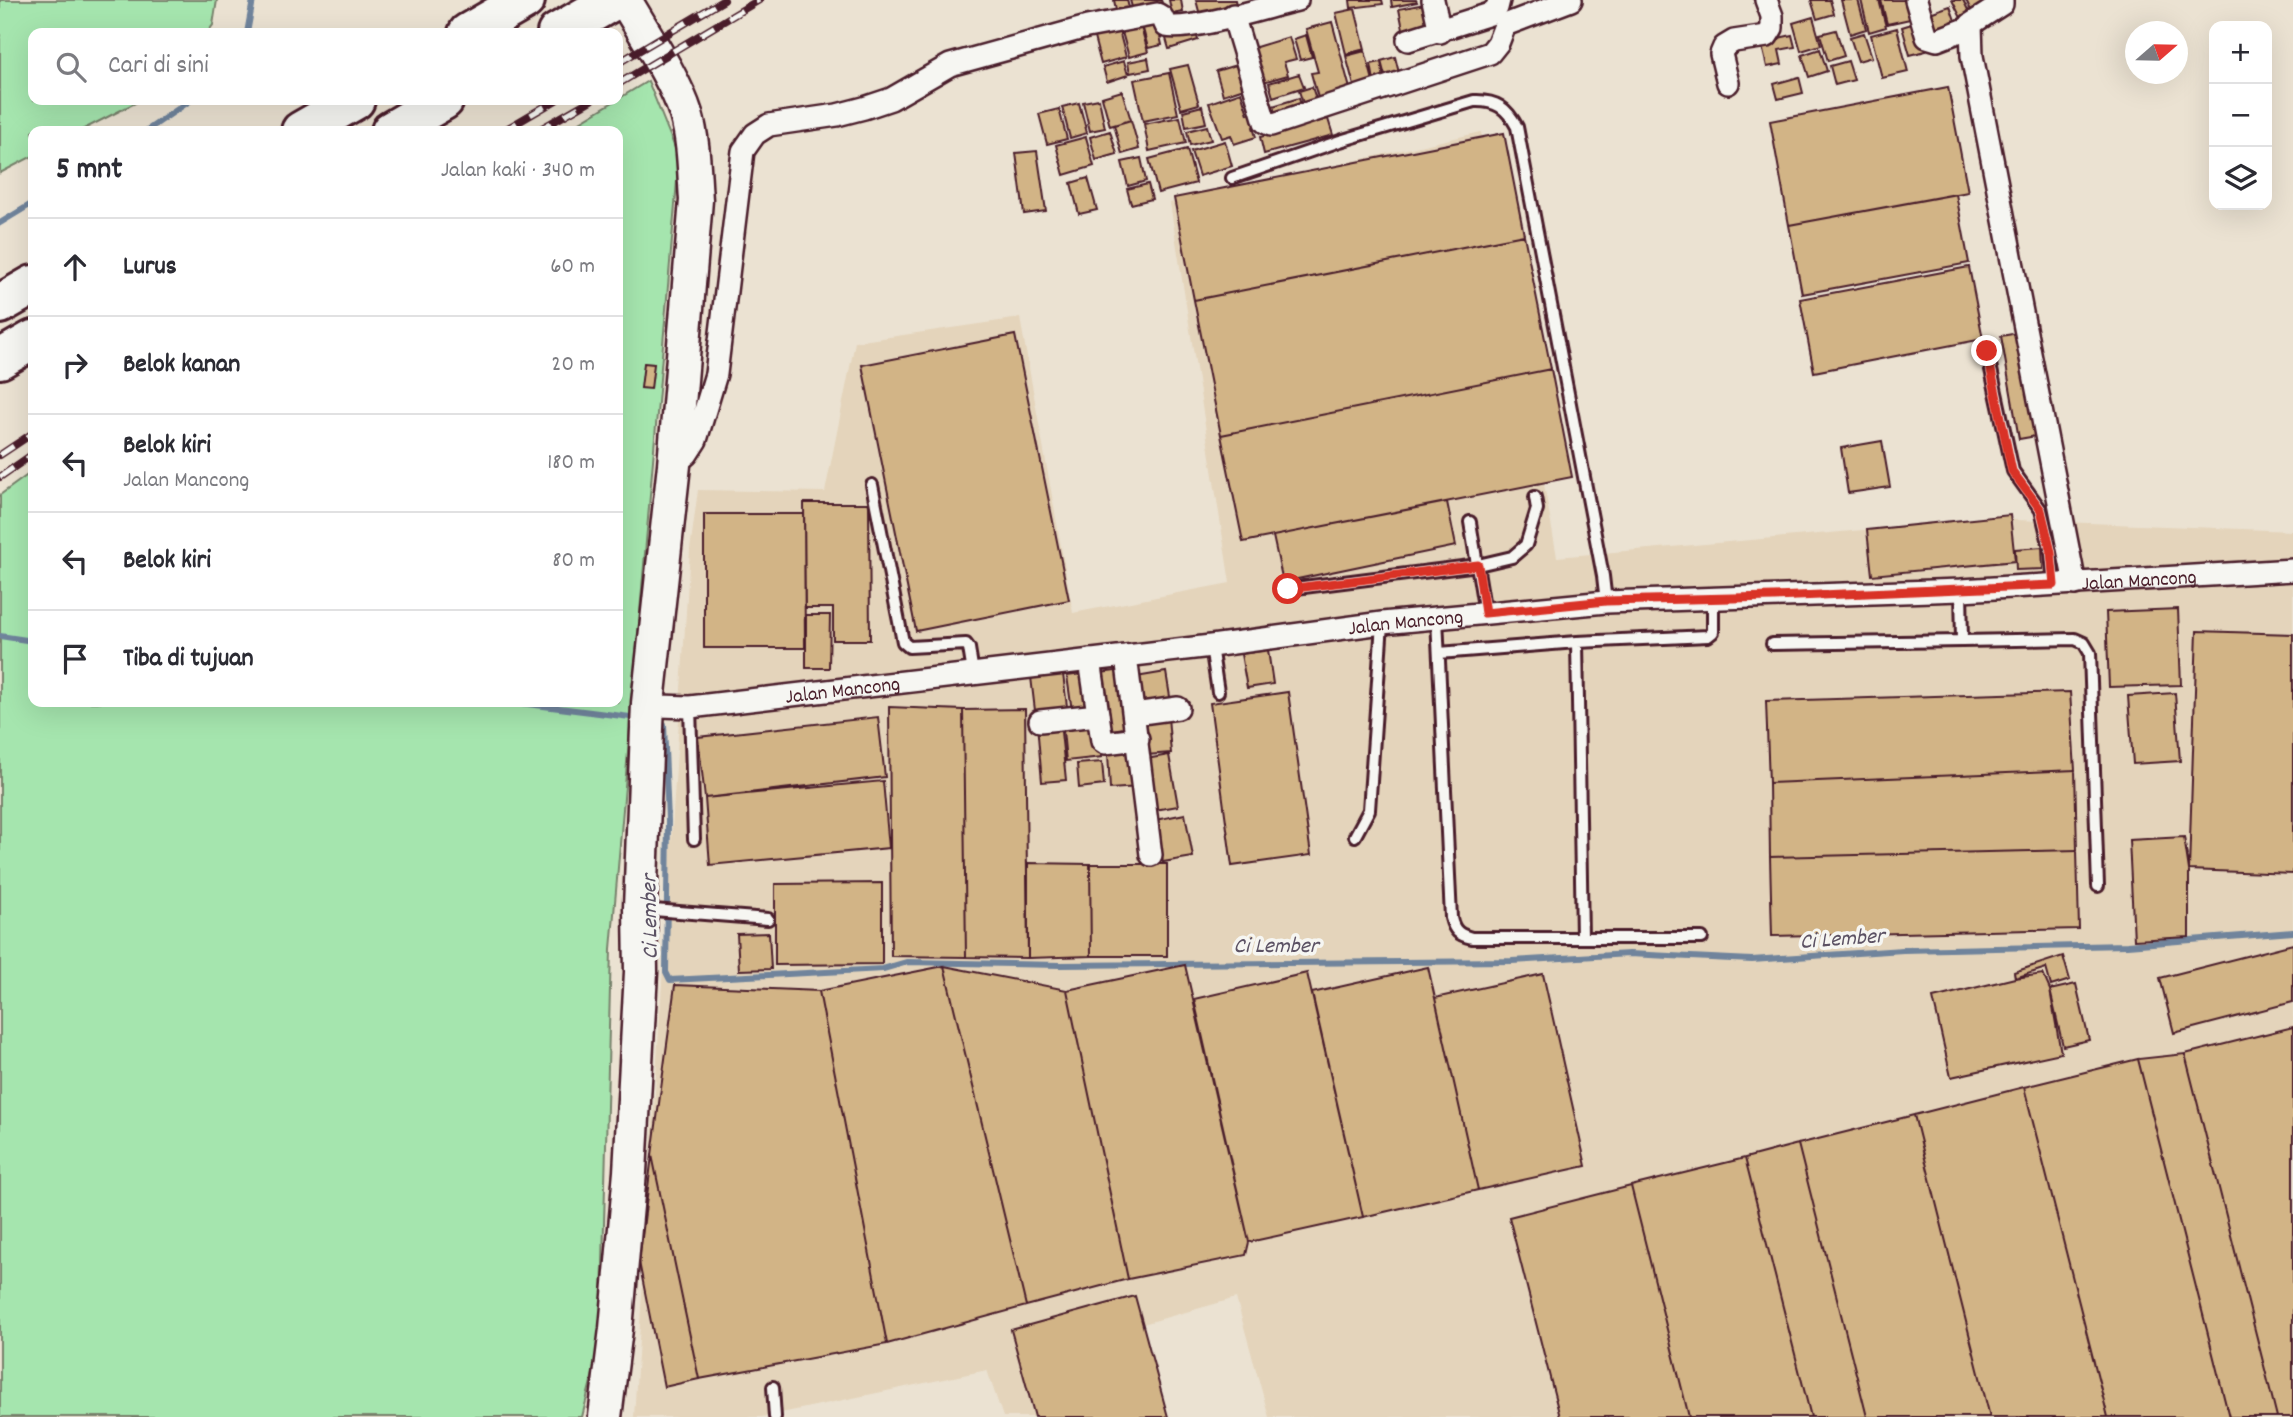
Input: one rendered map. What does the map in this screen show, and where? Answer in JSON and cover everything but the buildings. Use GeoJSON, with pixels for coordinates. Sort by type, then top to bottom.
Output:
{"type":"FeatureCollection","features":[{"type":"Feature","properties":{"kind":"highway"},"geometry":{"type":"LineString","coordinates":[[477,28],[525,0]]}},
{"type":"Feature","properties":{"kind":"highway"},"geometry":{"type":"LineString","coordinates":[[566,28],[614,0]]}},
{"type":"Feature","properties":{"kind":"highway"},"geometry":{"type":"LineString","coordinates":[[310,126],[346,105]]}},
{"type":"Feature","properties":{"kind":"highway"},"geometry":{"type":"LineString","coordinates":[[400,126],[435,105]]}},
{"type":"Feature","properties":{"kind":"highway"},"geometry":{"type":"LineString","coordinates":[[0,304],[28,288]]}},
{"type":"Feature","properties":{"kind":"highway"},"geometry":{"type":"LineString","coordinates":[[0,359],[28,343]]}},
{"type":"Feature","properties":{"kind":"street"},"geometry":{"type":"LineString","coordinates":[[605,1417],[617,1329],[630,1172],[640,972],[648,909],[651,712],[696,200],[687,121],[682,104],[625,0]]}},
{"type":"Feature","properties":{"kind":"street"},"geometry":{"type":"LineString","coordinates":[[674,465],[687,454],[696,440],[716,374],[743,151],[755,134],[774,124],[837,115],[864,108],[891,99],[950,65],[1087,27],[1157,14],[1162,17],[1166,26],[1173,28],[1297,0]]}},
{"type":"Feature","properties":{"kind":"street"},"geometry":{"type":"LineString","coordinates":[[1433,0],[1440,32]]}},
{"type":"Feature","properties":{"kind":"street"},"geometry":{"type":"LineString","coordinates":[[1408,40],[1490,14],[1497,8],[1499,0]]}},
{"type":"Feature","properties":{"kind":"street"},"geometry":{"type":"LineString","coordinates":[[1233,15],[1265,122],[1271,125],[1490,52],[1499,43],[1505,25],[1571,0]]}},
{"type":"Feature","properties":{"kind":"street"},"geometry":{"type":"LineString","coordinates":[[1728,83],[1721,54],[1724,47],[1734,41],[1767,36],[1772,28],[1772,16],[1766,0]]}},
{"type":"Feature","properties":{"kind":"street"},"geometry":{"type":"LineString","coordinates":[[1916,0],[1927,37],[1937,40],[1970,27]]}},
{"type":"Feature","properties":{"kind":"street"},"geometry":{"type":"LineString","coordinates":[[2002,0],[2002,4],[1973,22],[1970,27],[1972,56],[2065,584]]}},
{"type":"Feature","properties":{"kind":"street","name":"Jalan Mancong"},"geometry":{"type":"LineString","coordinates":[[651,712],[1211,646],[1382,623],[1606,601],[1961,590],[2293,570]]}},
{"type":"Feature","properties":{"kind":"street"},"geometry":{"type":"LineString","coordinates":[[1126,656],[1151,855]]}},
{"type":"Feature","properties":{"kind":"street"},"geometry":{"type":"LineString","coordinates":[[1090,660],[1104,743],[1138,738]]}},
{"type":"Feature","properties":{"kind":"street"},"geometry":{"type":"LineString","coordinates":[[1134,714],[1178,708]]}},
{"type":"Feature","properties":{"kind":"street"},"geometry":{"type":"LineString","coordinates":[[1040,721],[1098,715]]}},
{"type":"Feature","properties":{"kind":"lane"},"geometry":{"type":"LineString","coordinates":[[1232,178],[1340,141],[1474,101],[1486,100],[1499,104],[1510,114],[1520,141],[1606,601]]}},
{"type":"Feature","properties":{"kind":"lane"},"geometry":{"type":"LineString","coordinates":[[1987,351],[2012,471],[2041,510],[2051,552],[2065,584]]}},
{"type":"Feature","properties":{"kind":"lane"},"geometry":{"type":"LineString","coordinates":[[872,485],[903,642],[909,647],[966,644],[973,673]]}},
{"type":"Feature","properties":{"kind":"lane"},"geometry":{"type":"LineString","coordinates":[[1288,589],[1478,565],[1512,557],[1526,545],[1537,509],[1535,496]]}},
{"type":"Feature","properties":{"kind":"lane"},"geometry":{"type":"LineString","coordinates":[[1470,522],[1485,613]]}},
{"type":"Feature","properties":{"kind":"lane"},"geometry":{"type":"LineString","coordinates":[[1961,590],[1962,641]]}},
{"type":"Feature","properties":{"kind":"lane"},"geometry":{"type":"LineString","coordinates":[[1439,653],[1577,642],[1708,636],[1713,632],[1713,598]]}},
{"type":"Feature","properties":{"kind":"lane"},"geometry":{"type":"LineString","coordinates":[[1437,618],[1451,918],[1454,929],[1461,935],[1472,938],[1702,938]]}},
{"type":"Feature","properties":{"kind":"lane"},"geometry":{"type":"LineString","coordinates":[[1355,836],[1369,810],[1382,623]]}},
{"type":"Feature","properties":{"kind":"lane"},"geometry":{"type":"LineString","coordinates":[[1772,644],[2075,639],[2084,643],[2090,653],[2098,886]]}},
{"type":"Feature","properties":{"kind":"lane"},"geometry":{"type":"LineString","coordinates":[[1577,642],[1582,937]]}},
{"type":"Feature","properties":{"kind":"lane"},"geometry":{"type":"LineString","coordinates":[[1211,646],[1218,692]]}},
{"type":"Feature","properties":{"kind":"lane"},"geometry":{"type":"LineString","coordinates":[[687,707],[694,839]]}},
{"type":"Feature","properties":{"kind":"lane"},"geometry":{"type":"LineString","coordinates":[[648,909],[768,919]]}},
{"type":"Feature","properties":{"kind":"lane"},"geometry":{"type":"LineString","coordinates":[[773,1387],[775,1417]]}},
{"type":"Feature","properties":{"kind":"shaded area"},"geometry":{"type":"Polygon","coordinates":[[[1481,132],[1557,557],[1988,519],[2293,531],[2293,1417],[1269,1417],[1236,1298],[1136,1326],[1165,1417],[1003,1417],[987,1370],[762,1417],[634,1417],[690,550],[698,490],[825,492],[855,342],[1020,318],[1073,613],[1230,583],[1170,203],[1481,132]]]}},
{"type":"Feature","properties":{"kind":"green space"},"geometry":{"type":"Polygon","coordinates":[[[0,0],[217,0],[211,28],[28,28],[28,105],[131,105],[90,126],[28,126],[28,159],[0,173],[0,0]]]}},
{"type":"Feature","properties":{"kind":"green space"},"geometry":{"type":"Polygon","coordinates":[[[648,81],[679,158],[611,949],[601,1342],[582,1417],[0,1417],[0,495],[28,475],[28,707],[623,707],[623,126],[573,126],[608,105],[623,105],[623,96],[648,81]]]}},
{"type":"Feature","properties":{"kind":"waterway"},"geometry":{"type":"LineString","coordinates":[[248,28],[253,0]]}},
{"type":"Feature","properties":{"kind":"waterway"},"geometry":{"type":"LineString","coordinates":[[153,126],[184,105]]}},
{"type":"Feature","properties":{"kind":"waterway"},"geometry":{"type":"LineString","coordinates":[[0,223],[28,206]]}},
{"type":"Feature","properties":{"kind":"waterway","name":"Ci Lember"},"geometry":{"type":"LineString","coordinates":[[0,636],[28,640]]}},
{"type":"Feature","properties":{"kind":"waterway","name":"Ci Lember"},"geometry":{"type":"LineString","coordinates":[[551,707],[638,718]]}},
{"type":"Feature","properties":{"kind":"waterway","name":"Ci Lember"},"geometry":{"type":"LineString","coordinates":[[655,722],[664,724],[668,821],[666,972],[670,980],[883,969],[907,962],[1060,965],[1512,961],[1629,954],[1752,960],[1903,950],[2127,945],[2293,932]]}},
{"type":"Feature","properties":{"kind":"railway"},"geometry":{"type":"LineString","coordinates":[[623,60],[724,0]]}},
{"type":"Feature","properties":{"kind":"railway"},"geometry":{"type":"LineString","coordinates":[[623,81],[759,0]]}},
{"type":"Feature","properties":{"kind":"railway"},"geometry":{"type":"LineString","coordinates":[[512,126],[547,105]]}},
{"type":"Feature","properties":{"kind":"railway"},"geometry":{"type":"LineString","coordinates":[[546,126],[582,105]]}},
{"type":"Feature","properties":{"kind":"railway"},"geometry":{"type":"LineString","coordinates":[[0,455],[28,436]]}},
{"type":"Feature","properties":{"kind":"railway"},"geometry":{"type":"LineString","coordinates":[[0,477],[28,457]]}},
{"type":"Feature","properties":{"kind":"route"},"geometry":{"type":"LineString","coordinates":[[1288,589],[1478,565],[1485,613],[1606,601],[2054,585],[2051,552],[2041,510],[2012,471],[1987,351]]}}]}
